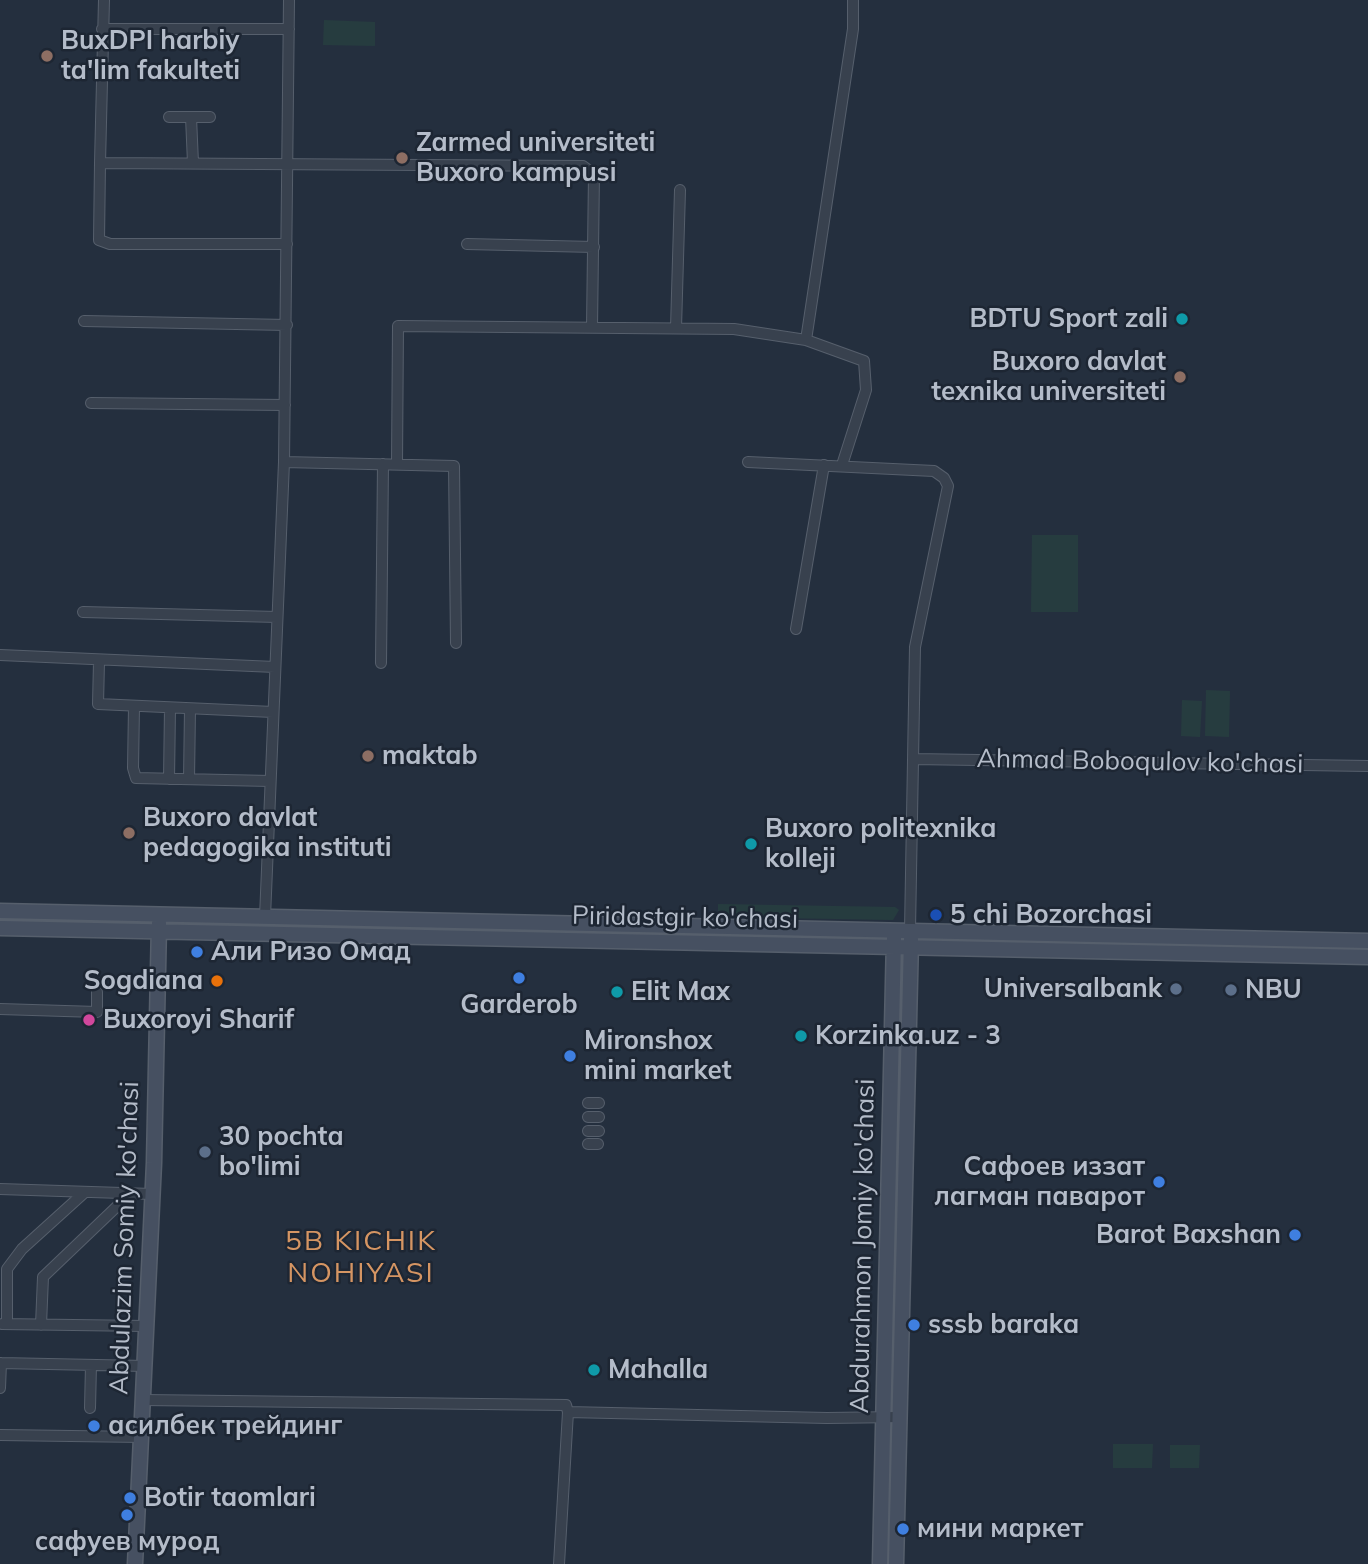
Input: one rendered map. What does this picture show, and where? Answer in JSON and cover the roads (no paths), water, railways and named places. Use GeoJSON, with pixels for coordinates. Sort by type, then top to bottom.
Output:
{"type":"FeatureCollection","features":[{"type":"Feature","properties":{"kind":"main road","name":"Piridastgir ko'chasi"},"geometry":{"type":"LineString","coordinates":[[0,911],[1368,942]]}},
{"type":"Feature","properties":{"kind":"main road","name":"Abdulazim Somiy ko'chasi"},"geometry":{"type":"LineString","coordinates":[[135,1564],[152,1194],[159,914]]}},
{"type":"Feature","properties":{"kind":"main road","name":"Piridastgir ko'chasi"},"geometry":{"type":"LineString","coordinates":[[0,928],[1368,957]]}},
{"type":"Feature","properties":{"kind":"main road","name":"Abdurahmon Jomiy ko'chasi"},"geometry":{"type":"LineString","coordinates":[[880,1564],[894,930]]}},
{"type":"Feature","properties":{"kind":"main road","name":"Abdurahmon Jomiy ko'chasi"},"geometry":{"type":"LineString","coordinates":[[896,1564],[911,930]]}},
{"type":"Feature","properties":{"kind":"street"},"geometry":{"type":"LineString","coordinates":[[104,0],[99,240],[110,244],[287,244]]}},
{"type":"Feature","properties":{"kind":"street"},"geometry":{"type":"LineString","coordinates":[[265,916],[284,462],[289,0]]}},
{"type":"Feature","properties":{"kind":"street"},"geometry":{"type":"LineString","coordinates":[[806,340],[853,29],[853,0]]}},
{"type":"Feature","properties":{"kind":"street"},"geometry":{"type":"LineString","coordinates":[[102,29],[289,29]]}},
{"type":"Feature","properties":{"kind":"street"},"geometry":{"type":"LineString","coordinates":[[169,117],[210,117]]}},
{"type":"Feature","properties":{"kind":"street"},"geometry":{"type":"LineString","coordinates":[[191,117],[193,163]]}},
{"type":"Feature","properties":{"kind":"street"},"geometry":{"type":"LineString","coordinates":[[100,163],[583,166],[594,174],[592,327]]}},
{"type":"Feature","properties":{"kind":"street"},"geometry":{"type":"LineString","coordinates":[[676,328],[680,190]]}},
{"type":"Feature","properties":{"kind":"street"},"geometry":{"type":"LineString","coordinates":[[467,244],[594,247]]}},
{"type":"Feature","properties":{"kind":"street"},"geometry":{"type":"LineString","coordinates":[[84,321],[287,325]]}},
{"type":"Feature","properties":{"kind":"street"},"geometry":{"type":"LineString","coordinates":[[397,464],[398,326],[734,329],[806,340],[864,361],[866,390],[842,466]]}},
{"type":"Feature","properties":{"kind":"street"},"geometry":{"type":"LineString","coordinates":[[90,403],[285,405]]}},
{"type":"Feature","properties":{"kind":"street"},"geometry":{"type":"LineString","coordinates":[[284,462],[454,466],[456,643]]}},
{"type":"Feature","properties":{"kind":"street"},"geometry":{"type":"LineString","coordinates":[[748,462],[934,471],[944,478],[948,486],[915,647],[911,930]]}},
{"type":"Feature","properties":{"kind":"street"},"geometry":{"type":"LineString","coordinates":[[381,663],[383,464]]}},
{"type":"Feature","properties":{"kind":"street"},"geometry":{"type":"LineString","coordinates":[[796,629],[824,465]]}},
{"type":"Feature","properties":{"kind":"street"},"geometry":{"type":"LineString","coordinates":[[83,612],[277,617]]}},
{"type":"Feature","properties":{"kind":"street"},"geometry":{"type":"LineString","coordinates":[[0,655],[99,662],[275,667]]}},
{"type":"Feature","properties":{"kind":"street"},"geometry":{"type":"LineString","coordinates":[[99,662],[98,704],[273,712]]}},
{"type":"Feature","properties":{"kind":"street"},"geometry":{"type":"LineString","coordinates":[[134,707],[133,773],[136,778],[270,781]]}},
{"type":"Feature","properties":{"kind":"street"},"geometry":{"type":"LineString","coordinates":[[169,779],[170,708]]}},
{"type":"Feature","properties":{"kind":"street"},"geometry":{"type":"LineString","coordinates":[[189,779],[190,709]]}},
{"type":"Feature","properties":{"kind":"street","name":"Ahmad Boboqulov ko'chasi"},"geometry":{"type":"LineString","coordinates":[[913,759],[1368,766]]}},
{"type":"Feature","properties":{"kind":"street"},"geometry":{"type":"LineString","coordinates":[[0,1009],[97,1012],[97,992]]}},
{"type":"Feature","properties":{"kind":"street"},"geometry":{"type":"LineString","coordinates":[[0,1188],[152,1194]]}},
{"type":"Feature","properties":{"kind":"street"},"geometry":{"type":"LineString","coordinates":[[85,1192],[22,1249],[7,1269],[3,1324],[145,1326]]}},
{"type":"Feature","properties":{"kind":"street"},"geometry":{"type":"LineString","coordinates":[[41,1325],[43,1277],[131,1193]]}},
{"type":"Feature","properties":{"kind":"street"},"geometry":{"type":"LineString","coordinates":[[0,1388],[0,1363],[145,1366]]}},
{"type":"Feature","properties":{"kind":"street"},"geometry":{"type":"LineString","coordinates":[[90,1408],[91,1365]]}},
{"type":"Feature","properties":{"kind":"street"},"geometry":{"type":"LineString","coordinates":[[144,1400],[566,1405],[568,1412],[559,1564]]}},
{"type":"Feature","properties":{"kind":"street"},"geometry":{"type":"LineString","coordinates":[[568,1412],[899,1417]]}},
{"type":"Feature","properties":{"kind":"street"},"geometry":{"type":"LineString","coordinates":[[0,1435],[142,1437]]}},
{"type":"Feature","properties":{"kind":"place","name":"BuxDPI harbiy ta'lim fakulteti"},"geometry":{"type":"Point","coordinates":[47,56]}},
{"type":"Feature","properties":{"kind":"place","name":"Zarmed universiteti Buxoro kampusi"},"geometry":{"type":"Point","coordinates":[402,158]}},
{"type":"Feature","properties":{"kind":"place","name":"BDTU Sport zali"},"geometry":{"type":"Point","coordinates":[1182,319]}},
{"type":"Feature","properties":{"kind":"place","name":"Buxoro davlat texnika universiteti"},"geometry":{"type":"Point","coordinates":[1180,377]}},
{"type":"Feature","properties":{"kind":"place","name":"maktab"},"geometry":{"type":"Point","coordinates":[368,756]}},
{"type":"Feature","properties":{"kind":"place","name":"Buxoro davlat pedagogika instituti"},"geometry":{"type":"Point","coordinates":[129,833]}},
{"type":"Feature","properties":{"kind":"place","name":"Buxoro politexnika kolleji"},"geometry":{"type":"Point","coordinates":[751,844]}},
{"type":"Feature","properties":{"kind":"place","name":"5 chi Bozorchasi"},"geometry":{"type":"Point","coordinates":[936,915]}},
{"type":"Feature","properties":{"kind":"place","name":"Али Ризо Омад"},"geometry":{"type":"Point","coordinates":[197,952]}},
{"type":"Feature","properties":{"kind":"place","name":"Garderob"},"geometry":{"type":"Point","coordinates":[519,978]}},
{"type":"Feature","properties":{"kind":"place","name":"Sogdiana"},"geometry":{"type":"Point","coordinates":[217,981]}},
{"type":"Feature","properties":{"kind":"place","name":"Universalbank"},"geometry":{"type":"Point","coordinates":[1176,989]}},
{"type":"Feature","properties":{"kind":"place","name":"NBU"},"geometry":{"type":"Point","coordinates":[1231,990]}},
{"type":"Feature","properties":{"kind":"place","name":"Elit Max"},"geometry":{"type":"Point","coordinates":[617,992]}},
{"type":"Feature","properties":{"kind":"place","name":"Buxoroyi Sharif"},"geometry":{"type":"Point","coordinates":[89,1020]}},
{"type":"Feature","properties":{"kind":"place","name":"Korzinka.uz - 3"},"geometry":{"type":"Point","coordinates":[801,1036]}},
{"type":"Feature","properties":{"kind":"place","name":"Mironshox mini market"},"geometry":{"type":"Point","coordinates":[570,1056]}},
{"type":"Feature","properties":{"kind":"place","name":"30 pochta bo'limi"},"geometry":{"type":"Point","coordinates":[205,1152]}},
{"type":"Feature","properties":{"kind":"place","name":"Сафоев иззат лагман паварот"},"geometry":{"type":"Point","coordinates":[1159,1182]}},
{"type":"Feature","properties":{"kind":"place","name":"Barot Baxshan"},"geometry":{"type":"Point","coordinates":[1295,1235]}},
{"type":"Feature","properties":{"kind":"place","name":"sssb baraka"},"geometry":{"type":"Point","coordinates":[914,1325]}},
{"type":"Feature","properties":{"kind":"place","name":"Mahalla"},"geometry":{"type":"Point","coordinates":[594,1370]}},
{"type":"Feature","properties":{"kind":"place","name":"асилбек трейдинг"},"geometry":{"type":"Point","coordinates":[94,1426]}},
{"type":"Feature","properties":{"kind":"place","name":"Botir taomlari"},"geometry":{"type":"Point","coordinates":[130,1498]}},
{"type":"Feature","properties":{"kind":"place","name":"сафуев мурод"},"geometry":{"type":"Point","coordinates":[127,1515]}},
{"type":"Feature","properties":{"kind":"place","name":"мини маркет"},"geometry":{"type":"Point","coordinates":[903,1529]}},
{"type":"Feature","properties":{"kind":"district","name":"5B KICHIK NOHIYASI"},"geometry":{"type":"Point","coordinates":[361,1258]}}]}
